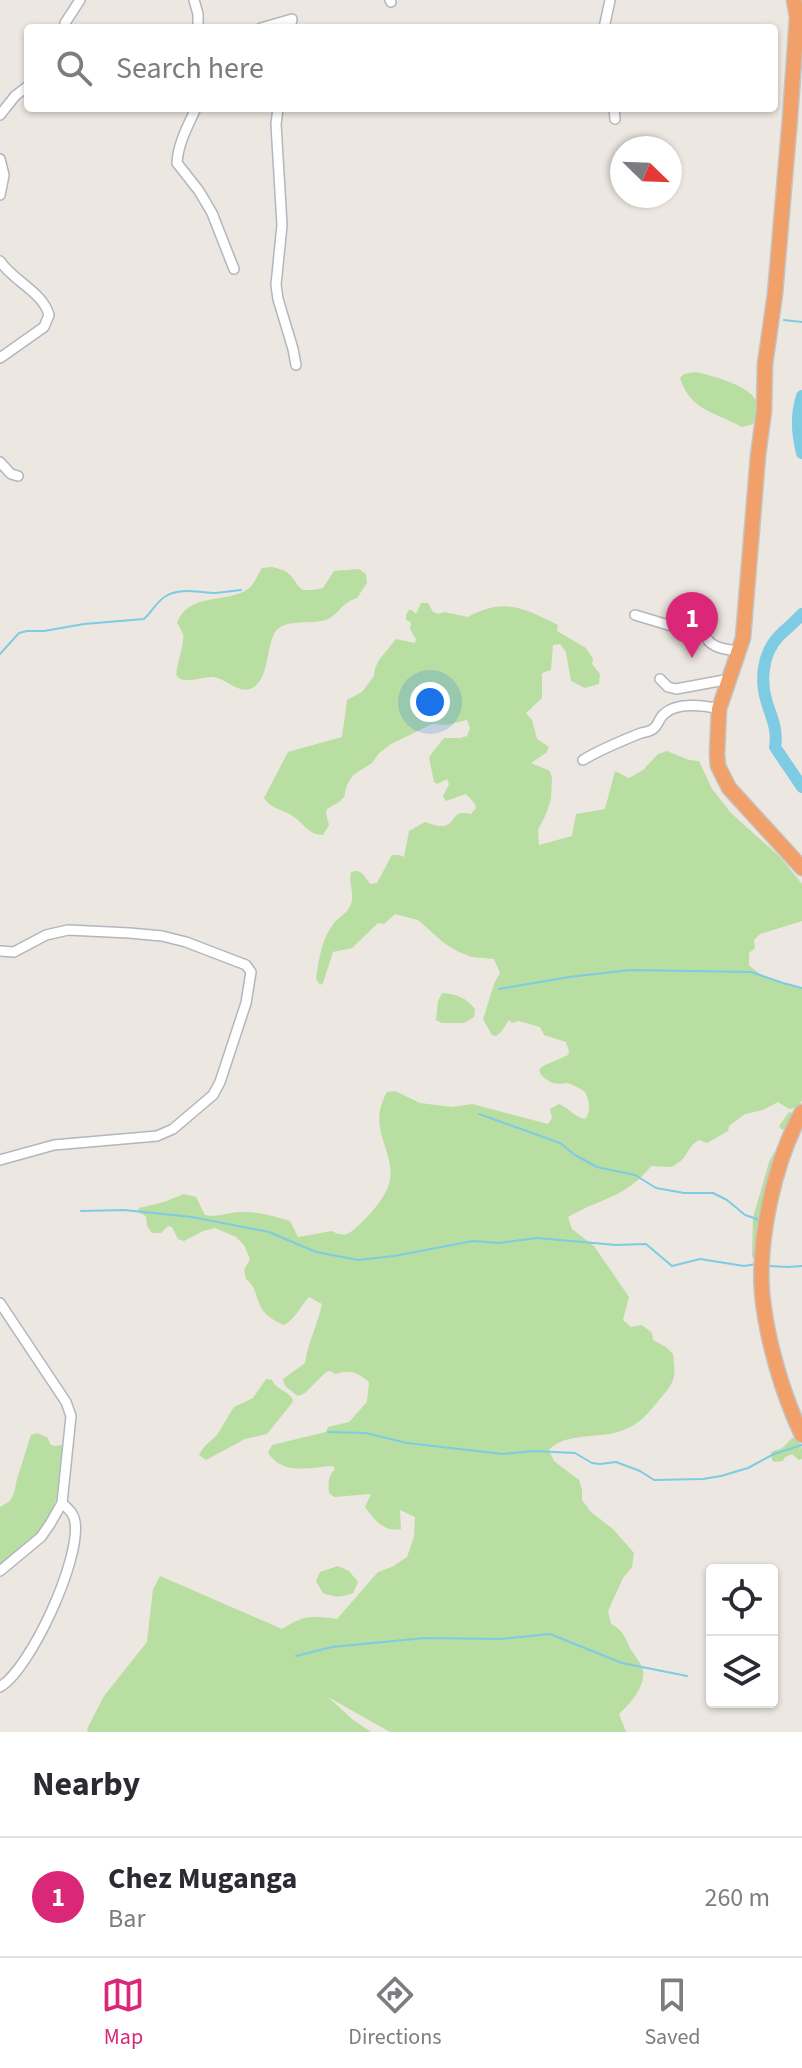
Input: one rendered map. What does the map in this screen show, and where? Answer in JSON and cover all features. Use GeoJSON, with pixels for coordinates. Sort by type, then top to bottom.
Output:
{"type":"FeatureCollection","features":[{"type":"Feature","properties":{"kind":"highway"},"geometry":{"type":"LineString","coordinates":[[794,0],[800,24],[798,61],[765,364],[764,411],[743,638],[719,709],[717,754],[722,776],[743,805],[802,868]]}},
{"type":"Feature","properties":{"kind":"highway"},"geometry":{"type":"LineString","coordinates":[[790,118],[802,102]]}},
{"type":"Feature","properties":{"kind":"highway"},"geometry":{"type":"LineString","coordinates":[[802,1112],[784,1151],[773,1189],[763,1253],[762,1285],[765,1314],[778,1370],[802,1435]]}},
{"type":"Feature","properties":{"kind":"street"},"geometry":{"type":"LineString","coordinates":[[65,24],[80,0]]}},
{"type":"Feature","properties":{"kind":"street"},"geometry":{"type":"LineString","coordinates":[[194,0],[198,24]]}},
{"type":"Feature","properties":{"kind":"street"},"geometry":{"type":"LineString","coordinates":[[605,24],[610,0]]}},
{"type":"Feature","properties":{"kind":"street"},"geometry":{"type":"LineString","coordinates":[[275,24],[292,19],[291,24]]}},
{"type":"Feature","properties":{"kind":"street"},"geometry":{"type":"LineString","coordinates":[[0,115],[24,89]]}},
{"type":"Feature","properties":{"kind":"street"},"geometry":{"type":"LineString","coordinates":[[194,112],[181,141],[177,163],[212,213],[234,269]]}},
{"type":"Feature","properties":{"kind":"street"},"geometry":{"type":"LineString","coordinates":[[278,112],[282,225],[276,285],[296,365]]}},
{"type":"Feature","properties":{"kind":"street"},"geometry":{"type":"LineString","coordinates":[[0,159],[0,195]]}},
{"type":"Feature","properties":{"kind":"street"},"geometry":{"type":"LineString","coordinates":[[0,261],[14,278],[42,300],[49,315],[44,327],[0,358]]}},
{"type":"Feature","properties":{"kind":"street"},"geometry":{"type":"LineString","coordinates":[[0,462],[11,474],[18,476]]}},
{"type":"Feature","properties":{"kind":"street"},"geometry":{"type":"LineString","coordinates":[[700,613],[702,629],[712,646],[739,651]]}},
{"type":"Feature","properties":{"kind":"street"},"geometry":{"type":"LineString","coordinates":[[635,615],[675,627],[702,629]]}},
{"type":"Feature","properties":{"kind":"street"},"geometry":{"type":"LineString","coordinates":[[660,679],[668,687],[676,689],[730,679]]}},
{"type":"Feature","properties":{"kind":"street"},"geometry":{"type":"LineString","coordinates":[[583,760],[654,729],[665,712],[673,709],[693,706],[719,709]]}},
{"type":"Feature","properties":{"kind":"street"},"geometry":{"type":"LineString","coordinates":[[0,951],[14,952],[46,935],[68,930],[129,933],[186,942],[246,965],[251,972],[246,1003],[220,1082],[213,1095],[173,1129],[157,1136],[54,1145],[0,1160]]}},
{"type":"Feature","properties":{"kind":"street"},"geometry":{"type":"LineString","coordinates":[[0,1303],[69,1409],[70,1426],[62,1503],[41,1537],[0,1571]]}},
{"type":"Feature","properties":{"kind":"street"},"geometry":{"type":"LineString","coordinates":[[0,1687],[15,1674],[32,1651],[70,1567],[76,1535],[75,1520],[62,1503]]}},
{"type":"Feature","properties":{"kind":"green space"},"geometry":{"type":"Polygon","coordinates":[[[696,372],[732,383],[749,392],[758,407],[753,424],[742,427],[697,404],[680,378],[696,372]]]}},
{"type":"Feature","properties":{"kind":"green space"},"geometry":{"type":"Polygon","coordinates":[[[262,568],[285,571],[299,587],[306,590],[323,588],[334,571],[359,569],[366,574],[367,583],[357,598],[328,619],[280,627],[272,638],[262,678],[252,688],[237,688],[213,677],[180,679],[176,673],[183,634],[177,623],[182,613],[198,603],[248,589],[262,568]]]}},
{"type":"Feature","properties":{"kind":"green space"},"geometry":{"type":"Polygon","coordinates":[[[421,603],[428,603],[433,612],[439,614],[444,612],[468,617],[492,607],[524,610],[558,625],[557,631],[586,648],[593,659],[592,664],[600,674],[599,684],[585,688],[571,681],[566,652],[560,644],[553,645],[551,670],[542,673],[542,698],[526,713],[532,720],[537,739],[549,747],[546,753],[531,763],[550,771],[552,778],[551,799],[538,830],[539,845],[572,836],[576,814],[605,809],[615,771],[629,778],[643,770],[658,754],[667,751],[699,761],[712,789],[731,813],[780,857],[802,884],[802,921],[760,934],[754,940],[755,948],[749,953],[749,965],[761,974],[802,988],[802,1100],[789,1126],[782,1130],[779,1126],[795,1108],[789,1109],[778,1102],[745,1114],[729,1126],[728,1131],[707,1143],[696,1142],[672,1167],[651,1166],[632,1185],[568,1217],[572,1229],[594,1246],[629,1297],[623,1320],[631,1327],[642,1325],[652,1333],[653,1340],[673,1354],[671,1384],[639,1422],[612,1433],[573,1438],[549,1450],[554,1461],[579,1480],[582,1500],[591,1512],[613,1529],[634,1553],[632,1567],[623,1578],[608,1611],[611,1624],[623,1634],[642,1667],[642,1682],[619,1714],[626,1732],[390,1732],[328,1697],[371,1732],[88,1732],[104,1696],[147,1642],[153,1589],[160,1576],[282,1629],[308,1617],[337,1619],[378,1572],[407,1557],[414,1537],[415,1517],[400,1510],[401,1529],[390,1529],[376,1521],[365,1507],[371,1494],[334,1497],[329,1493],[329,1480],[335,1469],[333,1466],[290,1467],[274,1460],[268,1453],[272,1445],[326,1432],[328,1427],[349,1422],[367,1402],[369,1382],[354,1373],[326,1372],[298,1396],[285,1386],[283,1379],[305,1363],[322,1304],[309,1297],[288,1322],[284,1325],[277,1322],[264,1312],[246,1279],[244,1270],[250,1259],[244,1245],[236,1237],[215,1228],[184,1241],[178,1239],[172,1227],[168,1226],[161,1233],[152,1233],[146,1216],[137,1212],[139,1208],[184,1194],[196,1197],[205,1215],[239,1212],[267,1215],[290,1221],[298,1237],[332,1231],[346,1234],[372,1211],[389,1184],[391,1172],[379,1118],[387,1092],[395,1091],[420,1103],[452,1107],[472,1104],[548,1124],[552,1118],[550,1109],[559,1104],[581,1118],[585,1119],[589,1112],[585,1092],[567,1083],[550,1082],[539,1070],[568,1055],[566,1042],[544,1035],[540,1027],[509,1020],[501,1032],[492,1035],[483,1019],[500,973],[494,959],[459,952],[418,920],[395,914],[384,924],[378,923],[352,948],[333,952],[323,983],[320,985],[316,979],[326,936],[351,904],[351,872],[360,872],[370,884],[377,883],[392,855],[404,857],[409,831],[425,822],[447,825],[458,814],[471,814],[476,808],[466,794],[446,801],[443,796],[449,784],[447,779],[437,784],[434,782],[429,757],[444,738],[467,736],[470,728],[467,720],[446,725],[432,724],[379,753],[372,763],[353,775],[344,797],[327,809],[329,825],[323,835],[310,831],[264,798],[288,752],[342,737],[347,700],[362,692],[374,676],[379,660],[396,639],[415,643],[411,622],[406,620],[406,615],[409,610],[416,614],[421,603]]]}},
{"type":"Feature","properties":{"kind":"green space"},"geometry":{"type":"Polygon","coordinates":[[[442,993],[468,1002],[475,1009],[474,1017],[464,1023],[436,1020],[442,993]]]}},
{"type":"Feature","properties":{"kind":"green space"},"geometry":{"type":"Polygon","coordinates":[[[775,1151],[755,1259],[752,1257],[753,1218],[775,1151]]]}},
{"type":"Feature","properties":{"kind":"green space"},"geometry":{"type":"Polygon","coordinates":[[[266,1379],[272,1380],[293,1400],[267,1434],[245,1439],[206,1460],[199,1455],[217,1435],[234,1407],[253,1398],[266,1379]]]}},
{"type":"Feature","properties":{"kind":"green space"},"geometry":{"type":"Polygon","coordinates":[[[37,1433],[48,1438],[50,1444],[62,1445],[64,1449],[57,1498],[44,1527],[0,1567],[0,1507],[10,1501],[14,1493],[31,1435],[37,1433]]]}},
{"type":"Feature","properties":{"kind":"green space"},"geometry":{"type":"Polygon","coordinates":[[[792,1438],[797,1438],[802,1459],[792,1454],[783,1461],[774,1462],[771,1452],[782,1448],[792,1438]]]}},
{"type":"Feature","properties":{"kind":"green space"},"geometry":{"type":"Polygon","coordinates":[[[338,1566],[349,1571],[358,1582],[353,1593],[338,1596],[323,1593],[316,1581],[320,1572],[338,1566]]]}},
{"type":"Feature","properties":{"kind":"waterway"},"geometry":{"type":"LineString","coordinates":[[784,320],[802,322]]}},
{"type":"Feature","properties":{"kind":"waterway"},"geometry":{"type":"LineString","coordinates":[[802,396],[798,424],[802,453]]}},
{"type":"Feature","properties":{"kind":"waterway"},"geometry":{"type":"LineString","coordinates":[[0,654],[19,633],[144,619],[163,598],[177,592],[241,590]]}},
{"type":"Feature","properties":{"kind":"waterway"},"geometry":{"type":"LineString","coordinates":[[802,614],[773,643],[763,677],[775,730],[775,747],[802,787]]}},
{"type":"Feature","properties":{"kind":"waterway"},"geometry":{"type":"LineString","coordinates":[[499,989],[630,970],[751,972],[802,988]]}},
{"type":"Feature","properties":{"kind":"waterway"},"geometry":{"type":"LineString","coordinates":[[479,1114],[560,1143],[597,1167],[635,1175],[656,1188],[684,1193],[713,1193],[745,1215],[757,1219],[759,1224]]}},
{"type":"Feature","properties":{"kind":"waterway"},"geometry":{"type":"LineString","coordinates":[[81,1211],[124,1210],[192,1217],[269,1232],[316,1252],[358,1260],[473,1241],[499,1243],[537,1238],[616,1245],[646,1244],[672,1266],[700,1259],[744,1266],[756,1264]]}},
{"type":"Feature","properties":{"kind":"waterway"},"geometry":{"type":"LineString","coordinates":[[755,1264],[756,1251]]}},
{"type":"Feature","properties":{"kind":"waterway"},"geometry":{"type":"LineString","coordinates":[[769,1266],[802,1266]]}},
{"type":"Feature","properties":{"kind":"waterway"},"geometry":{"type":"LineString","coordinates":[[328,1432],[366,1433],[407,1443],[503,1454],[533,1451],[575,1453],[592,1463],[616,1462],[654,1480],[721,1476],[802,1445]]}},
{"type":"Feature","properties":{"kind":"waterway"},"geometry":{"type":"LineString","coordinates":[[296,1656],[332,1647],[424,1638],[500,1639],[550,1634],[622,1663],[687,1676]]}},
{"type":"Feature","properties":{"kind":"place","name":"Chez Muganga"},"geometry":{"type":"Point","coordinates":[692,658]}}]}
